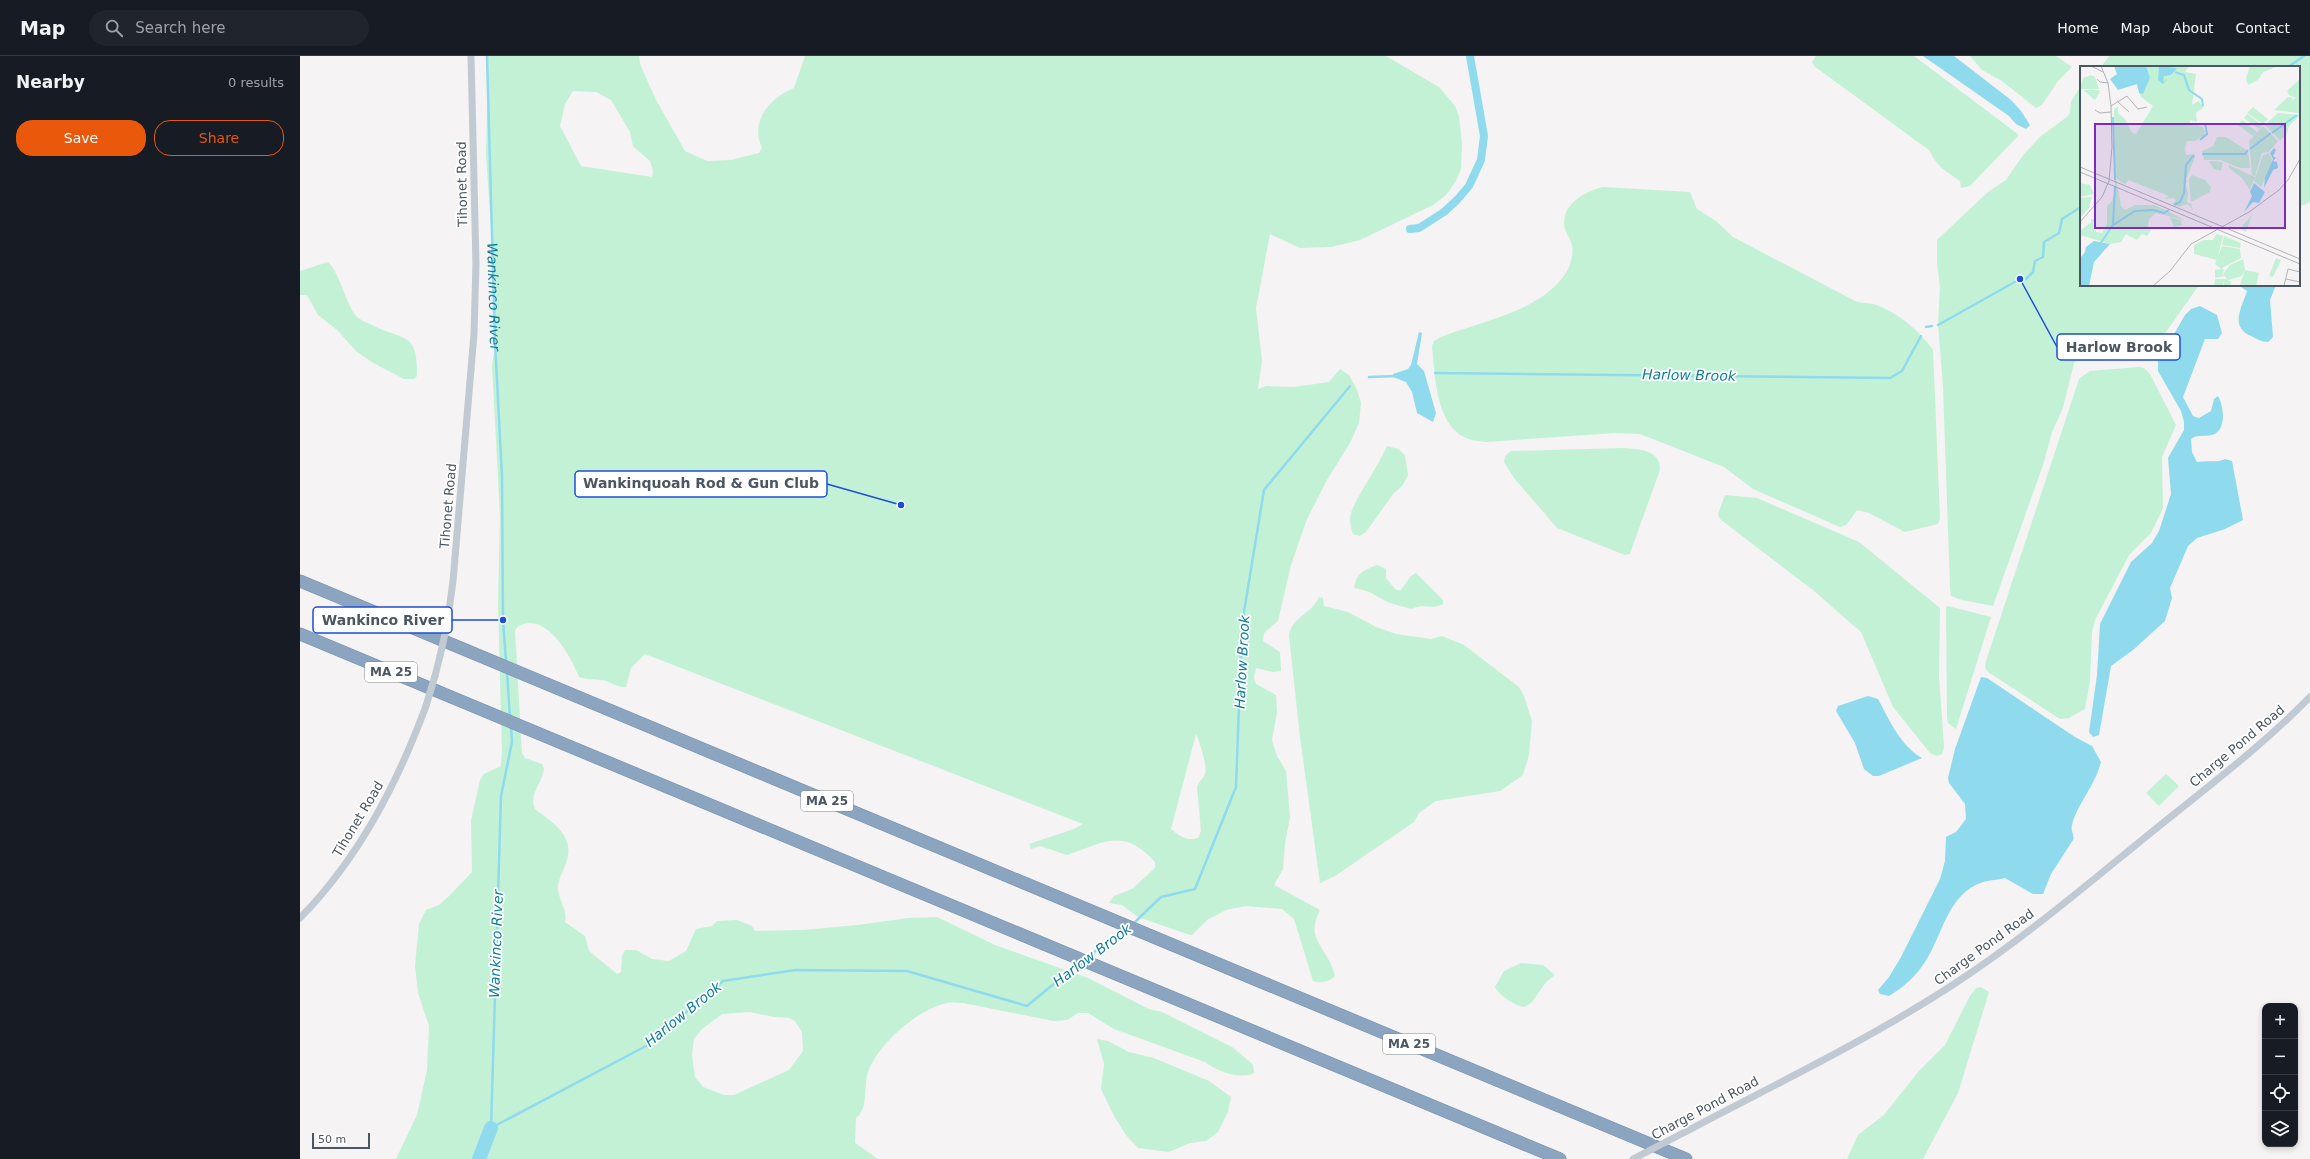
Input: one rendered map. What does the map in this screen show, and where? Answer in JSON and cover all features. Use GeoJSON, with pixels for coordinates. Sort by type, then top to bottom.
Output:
{"type":"FeatureCollection","features":[{"type":"Feature","properties":{"kind":"highway","name":"MA 25"},"geometry":{"type":"LineString","coordinates":[[300,582],[1686,1159]]}},
{"type":"Feature","properties":{"kind":"highway","name":"MA 25"},"geometry":{"type":"LineString","coordinates":[[300,634],[1560,1159]]}},
{"type":"Feature","properties":{"kind":"street","name":"Tihonet Road"},"geometry":{"type":"LineString","coordinates":[[300,918],[330,885],[364,836],[384,802],[417,733],[435,676],[447,625],[454,582],[474,334],[476,264],[471,56]]}},
{"type":"Feature","properties":{"kind":"street","name":"Charge Pond Road"},"geometry":{"type":"LineString","coordinates":[[1634,1159],[1879,1030],[1975,970],[2064,903],[2214,782],[2270,736],[2310,697]]}},
{"type":"Feature","properties":{"kind":"green space"},"geometry":{"type":"Polygon","coordinates":[[[488,56],[639,56],[640,64],[656,100],[685,151],[707,161],[731,160],[759,153],[762,148],[758,128],[764,111],[777,97],[794,88],[805,56],[1386,56],[1439,87],[1455,106],[1459,116],[1462,143],[1461,169],[1456,181],[1446,195],[1433,205],[1360,240],[1331,247],[1300,248],[1270,234],[1256,308],[1262,361],[1258,389],[1266,386],[1294,387],[1329,382],[1340,369],[1349,375],[1357,390],[1361,403],[1359,423],[1350,443],[1327,480],[1307,519],[1291,565],[1278,621],[1264,633],[1263,641],[1280,652],[1281,671],[1273,672],[1256,668],[1254,677],[1256,684],[1276,695],[1277,712],[1272,740],[1277,756],[1286,771],[1290,817],[1285,844],[1283,869],[1274,885],[1320,910],[1316,922],[1315,934],[1333,970],[1335,976],[1331,979],[1325,982],[1313,981],[1294,919],[1282,909],[1246,906],[1226,910],[1207,920],[1192,935],[1138,917],[1122,905],[1109,903],[1114,896],[1132,889],[1155,868],[1155,862],[1144,851],[1133,844],[1113,840],[1067,855],[1040,846],[1031,849],[1029,844],[1074,829],[1083,824],[645,654],[631,668],[626,687],[602,680],[579,677],[560,642],[545,628],[537,624],[528,623],[520,626],[515,631],[522,753],[525,758],[542,764],[544,768],[533,798],[533,804],[535,809],[561,831],[568,845],[566,863],[558,885],[566,918],[565,922],[585,936],[589,951],[617,974],[621,972],[622,956],[625,950],[636,950],[652,959],[669,961],[686,951],[696,929],[712,926],[717,921],[737,920],[752,926],[755,931],[803,930],[858,925],[908,918],[937,917],[995,945],[1088,978],[1149,1009],[1162,1012],[1232,1047],[1253,1065],[1254,1073],[1242,1076],[1228,1074],[1205,1062],[1114,1029],[1088,1013],[1078,1013],[1067,1020],[1054,1021],[963,1003],[949,1003],[924,1012],[900,1029],[880,1050],[873,1061],[868,1072],[863,1109],[856,1118],[855,1143],[878,1159],[396,1159],[417,1115],[427,1070],[429,1026],[418,993],[415,966],[419,924],[426,910],[439,905],[472,872],[471,821],[480,780],[484,774],[501,766],[502,752],[498,603],[500,516],[492,365],[496,342],[493,256],[486,155],[488,56]],[[573,91],[565,104],[560,126],[581,166],[652,177],[653,171],[650,161],[633,146],[630,132],[611,100],[596,92],[573,91]],[[1196,734],[1171,829],[1187,839],[1198,838],[1201,831],[1197,787],[1206,771],[1203,754],[1196,734]],[[750,1012],[722,1014],[702,1029],[694,1039],[692,1055],[695,1077],[703,1087],[724,1095],[734,1095],[789,1070],[803,1051],[802,1032],[795,1021],[789,1018],[774,1017],[750,1012]]]}},
{"type":"Feature","properties":{"kind":"green space"},"geometry":{"type":"Polygon","coordinates":[[[1816,56],[1914,56],[2019,135],[1970,186],[1961,188],[1960,181],[1938,164],[1929,150],[1814,66],[1812,62],[1816,56]]]}},
{"type":"Feature","properties":{"kind":"green space"},"geometry":{"type":"Polygon","coordinates":[[[1970,56],[2056,56],[2072,67],[2058,81],[2042,105],[2036,108],[2002,81],[1982,70],[1970,56]]]}},
{"type":"Feature","properties":{"kind":"green space"},"geometry":{"type":"Polygon","coordinates":[[[2109,56],[2310,56],[2310,202],[2300,207],[2300,66],[2102,66],[2109,56]]]}},
{"type":"Feature","properties":{"kind":"green space"},"geometry":{"type":"Polygon","coordinates":[[[2080,87],[2080,286],[2198,286],[2166,332],[2144,356],[2115,351],[2105,361],[2076,361],[2074,363],[2063,408],[2052,432],[2044,462],[1993,606],[1962,600],[1951,596],[1943,387],[1938,324],[1940,288],[1937,262],[1937,240],[1988,192],[2006,180],[2024,154],[2041,136],[2067,117],[2070,113],[2071,102],[2080,87]]]}},
{"type":"Feature","properties":{"kind":"green space"},"geometry":{"type":"Polygon","coordinates":[[[1603,187],[1690,192],[1697,209],[1716,221],[1733,237],[1857,302],[1874,304],[1887,309],[1916,330],[1933,350],[1940,518],[1938,524],[1905,532],[1869,513],[1857,510],[1846,525],[1840,527],[1753,489],[1724,467],[1640,434],[1615,433],[1486,442],[1465,438],[1451,426],[1445,416],[1438,393],[1432,346],[1434,341],[1508,314],[1533,302],[1554,287],[1566,274],[1572,256],[1571,242],[1564,226],[1565,216],[1568,209],[1572,203],[1590,191],[1603,187]]]}},
{"type":"Feature","properties":{"kind":"green space"},"geometry":{"type":"Polygon","coordinates":[[[328,262],[337,275],[349,304],[357,317],[406,339],[411,344],[415,351],[417,361],[417,376],[414,379],[404,379],[375,364],[357,352],[337,330],[318,315],[307,295],[300,295],[300,271],[328,262]]]}},
{"type":"Feature","properties":{"kind":"green space"},"geometry":{"type":"Polygon","coordinates":[[[2139,367],[2144,368],[2150,374],[2176,425],[2162,457],[2163,508],[2151,533],[2129,555],[2095,620],[2092,632],[2090,681],[2085,709],[2069,718],[2060,719],[1988,672],[1985,668],[1986,661],[2079,379],[2090,371],[2139,367]]]}},
{"type":"Feature","properties":{"kind":"green space"},"geometry":{"type":"Polygon","coordinates":[[[1387,446],[1398,449],[1405,455],[1408,475],[1403,485],[1393,494],[1366,532],[1360,536],[1353,534],[1350,522],[1352,510],[1387,446]]]}},
{"type":"Feature","properties":{"kind":"green space"},"geometry":{"type":"Polygon","coordinates":[[[1623,448],[1648,452],[1657,458],[1660,470],[1630,554],[1625,555],[1557,528],[1514,478],[1504,462],[1505,456],[1511,451],[1623,448]]]}},
{"type":"Feature","properties":{"kind":"green space"},"geometry":{"type":"Polygon","coordinates":[[[1725,495],[1757,498],[1859,542],[1940,608],[1939,676],[1944,747],[1942,754],[1937,756],[1930,753],[1893,707],[1861,632],[1814,591],[1720,519],[1718,514],[1725,495]]]}},
{"type":"Feature","properties":{"kind":"green space"},"geometry":{"type":"Polygon","coordinates":[[[1377,565],[1386,569],[1386,578],[1396,590],[1401,590],[1411,576],[1416,573],[1443,600],[1443,604],[1439,606],[1416,607],[1412,609],[1390,603],[1368,592],[1354,588],[1357,578],[1361,573],[1377,565]]]}},
{"type":"Feature","properties":{"kind":"green space"},"geometry":{"type":"Polygon","coordinates":[[[1319,597],[1323,598],[1324,606],[1348,612],[1376,627],[1396,634],[1431,639],[1442,636],[1464,645],[1519,687],[1524,696],[1532,721],[1529,755],[1523,775],[1500,791],[1436,801],[1419,813],[1414,822],[1335,876],[1320,883],[1300,737],[1289,636],[1294,624],[1312,608],[1319,597]]]}},
{"type":"Feature","properties":{"kind":"green space"},"geometry":{"type":"Polygon","coordinates":[[[1948,606],[1991,617],[1956,729],[1948,723],[1947,717],[1946,607],[1948,606]]]}},
{"type":"Feature","properties":{"kind":"green space"},"geometry":{"type":"Polygon","coordinates":[[[2166,774],[2179,786],[2159,806],[2146,793],[2166,774]]]}},
{"type":"Feature","properties":{"kind":"green space"},"geometry":{"type":"Polygon","coordinates":[[[1521,963],[1543,965],[1555,975],[1546,982],[1532,1002],[1525,1007],[1508,1000],[1500,994],[1495,987],[1504,971],[1521,963]]]}},
{"type":"Feature","properties":{"kind":"green space"},"geometry":{"type":"Polygon","coordinates":[[[1981,987],[1989,992],[1958,1093],[1923,1159],[1847,1159],[1858,1135],[1884,1115],[1918,1072],[1945,1045],[1970,996],[1976,988],[1981,987]]]}},
{"type":"Feature","properties":{"kind":"green space"},"geometry":{"type":"Polygon","coordinates":[[[1097,1039],[1108,1041],[1129,1052],[1154,1058],[1209,1081],[1231,1097],[1228,1112],[1218,1132],[1206,1141],[1190,1143],[1169,1152],[1138,1148],[1126,1135],[1114,1116],[1101,1089],[1104,1064],[1097,1039]]]}},
{"type":"Feature","properties":{"kind":"water"},"geometry":{"type":"Polygon","coordinates":[[[1923,56],[1954,56],[2011,100],[2021,111],[2030,125],[2026,129],[2016,124],[2009,116],[1923,56]]]}},
{"type":"Feature","properties":{"kind":"water"},"geometry":{"type":"Polygon","coordinates":[[[2240,286],[2276,286],[2270,300],[2273,337],[2268,342],[2253,337],[2241,328],[2239,317],[2247,291],[2240,286]]]}},
{"type":"Feature","properties":{"kind":"water"},"geometry":{"type":"Polygon","coordinates":[[[2200,306],[2217,315],[2222,333],[2218,339],[2205,339],[2183,397],[2193,416],[2199,418],[2211,411],[2214,399],[2218,396],[2222,406],[2223,418],[2220,429],[2217,433],[2209,436],[2193,437],[2191,439],[2192,452],[2197,462],[2219,461],[2225,459],[2232,461],[2243,520],[2225,529],[2197,538],[2188,546],[2170,588],[2172,598],[2165,621],[2133,650],[2111,666],[2099,735],[2093,737],[2089,732],[2097,675],[2100,624],[2131,562],[2152,543],[2159,531],[2171,494],[2168,458],[2184,430],[2184,422],[2181,411],[2158,371],[2158,362],[2185,315],[2191,309],[2200,306]]]}},
{"type":"Feature","properties":{"kind":"water"},"geometry":{"type":"Polygon","coordinates":[[[1419,332],[1422,333],[1417,364],[1424,371],[1436,413],[1433,422],[1417,413],[1412,392],[1406,382],[1393,377],[1393,374],[1408,369],[1411,365],[1419,332]]]}},
{"type":"Feature","properties":{"kind":"water"},"geometry":{"type":"Polygon","coordinates":[[[1981,677],[1987,678],[2075,737],[2092,746],[2101,762],[2095,779],[2074,817],[2072,827],[2073,840],[2051,874],[2043,894],[2033,894],[2005,878],[1983,882],[1971,888],[1961,896],[1954,905],[1947,916],[1925,962],[1913,977],[1900,989],[1889,996],[1880,994],[1878,990],[1889,977],[1901,957],[1940,879],[1945,861],[1946,837],[1956,832],[1966,819],[1965,804],[1949,783],[1948,778],[1955,749],[1981,677]]]}},
{"type":"Feature","properties":{"kind":"water"},"geometry":{"type":"Polygon","coordinates":[[[1868,696],[1878,699],[1896,732],[1914,753],[1922,758],[1879,776],[1873,776],[1864,769],[1855,743],[1836,711],[1838,706],[1868,696]]]}},
{"type":"Feature","properties":{"kind":"waterway","name":"Wankinco River"},"geometry":{"type":"LineString","coordinates":[[487,56],[495,342],[502,476],[503,620],[506,662]]}},
{"type":"Feature","properties":{"kind":"waterway"},"geometry":{"type":"LineString","coordinates":[[1410,229],[1419,228],[1444,212],[1457,200],[1469,186],[1481,160],[1484,136],[1470,56]]}},
{"type":"Feature","properties":{"kind":"waterway","name":"Harlow Brook"},"geometry":{"type":"LineString","coordinates":[[2289,66],[2304,56]]}},
{"type":"Feature","properties":{"kind":"waterway","name":"Harlow Brook"},"geometry":{"type":"LineString","coordinates":[[1938,325],[2020,279],[2026,279],[2033,272],[2035,261],[2043,257],[2044,242],[2059,233],[2062,219],[2080,208]]}},
{"type":"Feature","properties":{"kind":"waterway","name":"Harlow Brook"},"geometry":{"type":"LineString","coordinates":[[1926,327],[1932,326]]}},
{"type":"Feature","properties":{"kind":"waterway","name":"Harlow Brook"},"geometry":{"type":"LineString","coordinates":[[1435,373],[1890,378],[1902,371],[1921,336]]}},
{"type":"Feature","properties":{"kind":"waterway","name":"Harlow Brook"},"geometry":{"type":"LineString","coordinates":[[1369,377],[1396,376]]}},
{"type":"Feature","properties":{"kind":"waterway","name":"Harlow Brook"},"geometry":{"type":"LineString","coordinates":[[1133,924],[1161,897],[1195,889],[1236,787],[1242,624],[1264,490],[1350,386]]}},
{"type":"Feature","properties":{"kind":"waterway","name":"Wankinco River"},"geometry":{"type":"LineString","coordinates":[[507,671],[510,718]]}},
{"type":"Feature","properties":{"kind":"waterway","name":"Harlow Brook"},"geometry":{"type":"LineString","coordinates":[[511,727],[512,742],[501,796],[491,1128],[646,1046],[723,981],[795,970],[907,971],[1027,1006],[1079,963]]}},
{"type":"Feature","properties":{"kind":"waterway","name":"Harlow Brook"},"geometry":{"type":"LineString","coordinates":[[1086,958],[1125,929]]}},
{"type":"Feature","properties":{"kind":"waterway","name":"Wankinco River"},"geometry":{"type":"LineString","coordinates":[[479,1159],[491,1128]]}},
{"type":"Feature","properties":{"kind":"place","name":"Harlow Brook"},"geometry":{"type":"Point","coordinates":[2020,279]}},
{"type":"Feature","properties":{"kind":"place","name":"Wankinquoah Rod & Gun Club"},"geometry":{"type":"Point","coordinates":[901,505]}},
{"type":"Feature","properties":{"kind":"place","name":"Wankinco River"},"geometry":{"type":"Point","coordinates":[503,620]}}]}
